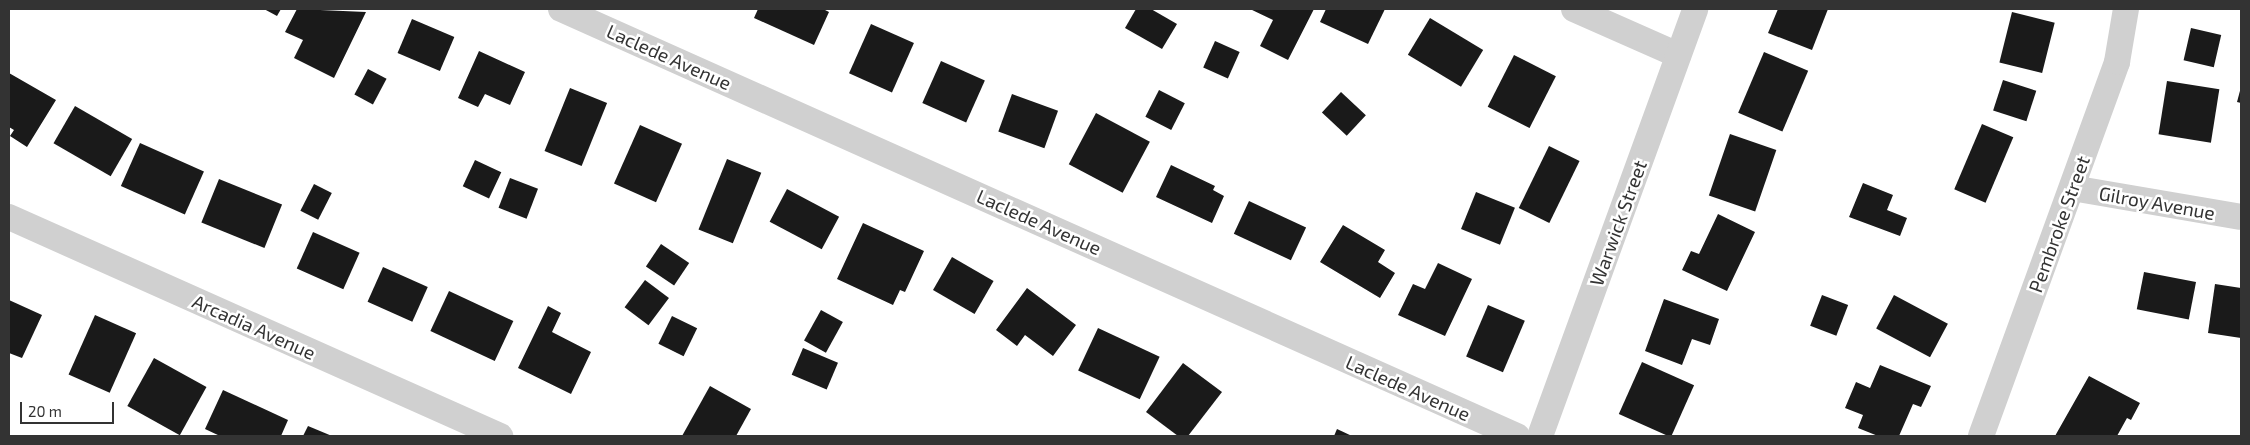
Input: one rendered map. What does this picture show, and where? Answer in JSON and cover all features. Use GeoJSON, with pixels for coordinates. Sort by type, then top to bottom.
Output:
{"type":"FeatureCollection","features":[{"type":"Feature","properties":{"kind":"street","name":"Laclede Avenue"},"geometry":{"type":"LineString","coordinates":[[561,9],[1516,436]]}},
{"type":"Feature","properties":{"kind":"street"},"geometry":{"type":"LineString","coordinates":[[1574,9],[1678,55]]}},
{"type":"Feature","properties":{"kind":"street","name":"Warwick Street"},"geometry":{"type":"LineString","coordinates":[[1540,436],[1695,9]]}},
{"type":"Feature","properties":{"kind":"street","name":"Pembroke Street"},"geometry":{"type":"LineString","coordinates":[[1981,436],[2117,62],[2126,9]]}},
{"type":"Feature","properties":{"kind":"street","name":"Gilroy Avenue"},"geometry":{"type":"LineString","coordinates":[[2072,188],[2241,217]]}},
{"type":"Feature","properties":{"kind":"street","name":"Arcadia Avenue"},"geometry":{"type":"LineString","coordinates":[[9,217],[500,436]]}},
{"type":"Feature","properties":{"kind":"building"},"geometry":{"type":"Polygon","coordinates":[[[264,9],[281,9],[277,16],[264,9]]]}},
{"type":"Feature","properties":{"kind":"building"},"geometry":{"type":"Polygon","coordinates":[[[297,9],[366,12],[334,78],[294,58],[303,40],[285,32],[297,9]]]}},
{"type":"Feature","properties":{"kind":"building"},"geometry":{"type":"Polygon","coordinates":[[[758,9],[823,9],[829,12],[814,45],[754,18],[758,9]]]}},
{"type":"Feature","properties":{"kind":"building"},"geometry":{"type":"Polygon","coordinates":[[[1136,9],[1151,9],[1177,24],[1162,49],[1125,28],[1136,9]]]}},
{"type":"Feature","properties":{"kind":"building"},"geometry":{"type":"Polygon","coordinates":[[[1250,9],[1314,9],[1288,60],[1260,46],[1273,20],[1250,9]]]}},
{"type":"Feature","properties":{"kind":"building"},"geometry":{"type":"Polygon","coordinates":[[[1326,9],[1385,9],[1368,44],[1320,22],[1326,9]]]}},
{"type":"Feature","properties":{"kind":"building"},"geometry":{"type":"Polygon","coordinates":[[[1778,9],[1828,9],[1812,50],[1768,33],[1778,9]]]}},
{"type":"Feature","properties":{"kind":"building"},"geometry":{"type":"Polygon","coordinates":[[[2012,12],[2055,23],[2042,73],[1999,62],[2012,12]]]}},
{"type":"Feature","properties":{"kind":"building"},"geometry":{"type":"Polygon","coordinates":[[[1430,18],[1483,50],[1461,87],[1408,55],[1430,18]]]}},
{"type":"Feature","properties":{"kind":"building"},"geometry":{"type":"Polygon","coordinates":[[[412,19],[454,37],[440,71],[398,53],[412,19]]]}},
{"type":"Feature","properties":{"kind":"building"},"geometry":{"type":"Polygon","coordinates":[[[871,24],[914,43],[892,92],[849,73],[871,24]]]}},
{"type":"Feature","properties":{"kind":"building"},"geometry":{"type":"Polygon","coordinates":[[[2191,28],[2221,35],[2214,67],[2184,60],[2191,28]]]}},
{"type":"Feature","properties":{"kind":"building"},"geometry":{"type":"Polygon","coordinates":[[[1215,41],[1240,52],[1228,78],[1203,67],[1215,41]]]}},
{"type":"Feature","properties":{"kind":"building"},"geometry":{"type":"Polygon","coordinates":[[[479,51],[525,72],[510,105],[485,94],[478,107],[458,98],[479,51]]]}},
{"type":"Feature","properties":{"kind":"building"},"geometry":{"type":"Polygon","coordinates":[[[1764,52],[1808,71],[1782,132],[1738,113],[1764,52]]]}},
{"type":"Feature","properties":{"kind":"building"},"geometry":{"type":"Polygon","coordinates":[[[1514,55],[1556,76],[1530,128],[1488,107],[1514,55]]]}},
{"type":"Feature","properties":{"kind":"building"},"geometry":{"type":"Polygon","coordinates":[[[941,61],[985,81],[966,123],[922,103],[941,61]]]}},
{"type":"Feature","properties":{"kind":"building"},"geometry":{"type":"Polygon","coordinates":[[[368,69],[387,79],[373,104],[354,95],[368,69]]]}},
{"type":"Feature","properties":{"kind":"building"},"geometry":{"type":"Polygon","coordinates":[[[9,73],[56,100],[27,147],[10,136],[14,130],[9,127],[9,73]]]}},
{"type":"Feature","properties":{"kind":"building"},"geometry":{"type":"Polygon","coordinates":[[[2003,80],[2036,91],[2026,121],[1993,110],[2003,80]]]}},
{"type":"Feature","properties":{"kind":"building"},"geometry":{"type":"Polygon","coordinates":[[[2167,81],[2219,89],[2211,143],[2159,134],[2167,81]]]}},
{"type":"Feature","properties":{"kind":"building"},"geometry":{"type":"Polygon","coordinates":[[[2241,87],[2241,103],[2237,102],[2241,87]]]}},
{"type":"Feature","properties":{"kind":"building"},"geometry":{"type":"Polygon","coordinates":[[[570,88],[607,103],[582,166],[545,151],[570,88]]]}},
{"type":"Feature","properties":{"kind":"building"},"geometry":{"type":"Polygon","coordinates":[[[1159,90],[1185,103],[1171,130],[1145,117],[1159,90]]]}},
{"type":"Feature","properties":{"kind":"building"},"geometry":{"type":"Polygon","coordinates":[[[1341,92],[1366,115],[1347,136],[1322,112],[1341,92]]]}},
{"type":"Feature","properties":{"kind":"building"},"geometry":{"type":"Polygon","coordinates":[[[1012,94],[1058,111],[1044,148],[998,132],[1012,94]]]}},
{"type":"Feature","properties":{"kind":"building"},"geometry":{"type":"Polygon","coordinates":[[[75,106],[132,139],[111,176],[54,143],[75,106]]]}},
{"type":"Feature","properties":{"kind":"building"},"geometry":{"type":"Polygon","coordinates":[[[1096,113],[1150,142],[1123,193],[1069,164],[1096,113]]]}},
{"type":"Feature","properties":{"kind":"building"},"geometry":{"type":"Polygon","coordinates":[[[1982,124],[2013,137],[1986,203],[1954,189],[1982,124]]]}},
{"type":"Feature","properties":{"kind":"building"},"geometry":{"type":"Polygon","coordinates":[[[640,125],[682,144],[656,202],[614,183],[640,125]]]}},
{"type":"Feature","properties":{"kind":"building"},"geometry":{"type":"Polygon","coordinates":[[[1730,134],[1776,150],[1755,211],[1709,195],[1730,134]]]}},
{"type":"Feature","properties":{"kind":"building"},"geometry":{"type":"Polygon","coordinates":[[[140,143],[204,171],[185,214],[121,186],[140,143]]]}},
{"type":"Feature","properties":{"kind":"building"},"geometry":{"type":"Polygon","coordinates":[[[1549,146],[1580,161],[1549,223],[1519,208],[1549,146]]]}},
{"type":"Feature","properties":{"kind":"building"},"geometry":{"type":"Polygon","coordinates":[[[727,159],[761,173],[733,243],[699,229],[727,159]]]}},
{"type":"Feature","properties":{"kind":"building"},"geometry":{"type":"Polygon","coordinates":[[[475,160],[501,172],[489,199],[463,186],[475,160]]]}},
{"type":"Feature","properties":{"kind":"building"},"geometry":{"type":"Polygon","coordinates":[[[1171,165],[1215,186],[1213,190],[1224,196],[1212,223],[1156,197],[1171,165]]]}},
{"type":"Feature","properties":{"kind":"building"},"geometry":{"type":"Polygon","coordinates":[[[510,178],[538,189],[527,219],[499,208],[510,178]]]}},
{"type":"Feature","properties":{"kind":"building"},"geometry":{"type":"Polygon","coordinates":[[[219,179],[282,204],[264,248],[201,223],[219,179]]]}},
{"type":"Feature","properties":{"kind":"building"},"geometry":{"type":"Polygon","coordinates":[[[1863,183],[1893,195],[1887,210],[1907,218],[1900,236],[1849,217],[1863,183]]]}},
{"type":"Feature","properties":{"kind":"building"},"geometry":{"type":"Polygon","coordinates":[[[314,184],[332,193],[318,220],[300,211],[314,184]]]}},
{"type":"Feature","properties":{"kind":"building"},"geometry":{"type":"Polygon","coordinates":[[[787,189],[839,217],[822,249],[770,222],[787,189]]]}},
{"type":"Feature","properties":{"kind":"building"},"geometry":{"type":"Polygon","coordinates":[[[1476,192],[1515,208],[1500,245],[1461,229],[1476,192]]]}},
{"type":"Feature","properties":{"kind":"building"},"geometry":{"type":"Polygon","coordinates":[[[1249,201],[1306,228],[1291,260],[1234,234],[1249,201]]]}},
{"type":"Feature","properties":{"kind":"building"},"geometry":{"type":"Polygon","coordinates":[[[1718,214],[1755,232],[1727,291],[1682,270],[1691,251],[1699,254],[1718,214]]]}},
{"type":"Feature","properties":{"kind":"building"},"geometry":{"type":"Polygon","coordinates":[[[863,223],[924,251],[905,292],[900,290],[893,305],[837,279],[863,223]]]}},
{"type":"Feature","properties":{"kind":"building"},"geometry":{"type":"Polygon","coordinates":[[[1343,225],[1385,250],[1378,262],[1395,273],[1380,298],[1320,262],[1343,225]]]}},
{"type":"Feature","properties":{"kind":"building"},"geometry":{"type":"Polygon","coordinates":[[[313,232],[360,253],[343,289],[297,269],[313,232]]]}},
{"type":"Feature","properties":{"kind":"building"},"geometry":{"type":"Polygon","coordinates":[[[661,244],[689,263],[674,285],[646,266],[661,244]]]}},
{"type":"Feature","properties":{"kind":"building"},"geometry":{"type":"Polygon","coordinates":[[[952,257],[994,281],[975,314],[933,290],[952,257]]]}},
{"type":"Feature","properties":{"kind":"building"},"geometry":{"type":"Polygon","coordinates":[[[1438,263],[1472,279],[1445,336],[1398,315],[1413,284],[1425,289],[1438,263]]]}},
{"type":"Feature","properties":{"kind":"building"},"geometry":{"type":"Polygon","coordinates":[[[383,267],[428,287],[412,322],[368,302],[383,267]]]}},
{"type":"Feature","properties":{"kind":"building"},"geometry":{"type":"Polygon","coordinates":[[[2144,272],[2196,282],[2189,319],[2137,309],[2144,272]]]}},
{"type":"Feature","properties":{"kind":"building"},"geometry":{"type":"Polygon","coordinates":[[[645,280],[669,298],[648,325],[625,307],[645,280]]]}},
{"type":"Feature","properties":{"kind":"building"},"geometry":{"type":"Polygon","coordinates":[[[2215,284],[2241,288],[2241,338],[2208,333],[2215,284]]]}},
{"type":"Feature","properties":{"kind":"building"},"geometry":{"type":"Polygon","coordinates":[[[1027,288],[1076,325],[1053,356],[1025,335],[1017,346],[996,330],[1027,288]]]}},
{"type":"Feature","properties":{"kind":"building"},"geometry":{"type":"Polygon","coordinates":[[[449,291],[513,321],[495,361],[430,331],[449,291]]]}},
{"type":"Feature","properties":{"kind":"building"},"geometry":{"type":"Polygon","coordinates":[[[1822,295],[1848,305],[1836,336],[1810,326],[1822,295]]]}},
{"type":"Feature","properties":{"kind":"building"},"geometry":{"type":"Polygon","coordinates":[[[1894,295],[1948,324],[1930,357],[1876,329],[1894,295]]]}},
{"type":"Feature","properties":{"kind":"building"},"geometry":{"type":"Polygon","coordinates":[[[1664,299],[1719,319],[1710,345],[1692,339],[1682,365],[1645,351],[1664,299]]]}},
{"type":"Feature","properties":{"kind":"building"},"geometry":{"type":"Polygon","coordinates":[[[9,300],[42,315],[22,358],[9,353],[9,300]]]}},
{"type":"Feature","properties":{"kind":"building"},"geometry":{"type":"Polygon","coordinates":[[[1488,305],[1525,321],[1503,372],[1466,357],[1488,305]]]}},
{"type":"Feature","properties":{"kind":"building"},"geometry":{"type":"Polygon","coordinates":[[[548,306],[561,313],[552,332],[591,352],[571,394],[518,368],[548,306]]]}},
{"type":"Feature","properties":{"kind":"building"},"geometry":{"type":"Polygon","coordinates":[[[821,310],[843,322],[826,353],[804,341],[821,310]]]}},
{"type":"Feature","properties":{"kind":"building"},"geometry":{"type":"Polygon","coordinates":[[[95,315],[136,333],[110,393],[69,374],[95,315]]]}},
{"type":"Feature","properties":{"kind":"building"},"geometry":{"type":"Polygon","coordinates":[[[672,316],[697,328],[684,356],[658,344],[672,316]]]}},
{"type":"Feature","properties":{"kind":"building"},"geometry":{"type":"Polygon","coordinates":[[[1098,328],[1160,357],[1140,399],[1078,371],[1098,328]]]}},
{"type":"Feature","properties":{"kind":"building"},"geometry":{"type":"Polygon","coordinates":[[[803,348],[838,363],[827,390],[792,375],[803,348]]]}},
{"type":"Feature","properties":{"kind":"building"},"geometry":{"type":"Polygon","coordinates":[[[154,358],[206,387],[180,435],[127,406],[154,358]]]}},
{"type":"Feature","properties":{"kind":"building"},"geometry":{"type":"Polygon","coordinates":[[[1642,362],[1694,385],[1671,436],[1619,414],[1642,362]]]}},
{"type":"Feature","properties":{"kind":"building"},"geometry":{"type":"Polygon","coordinates":[[[1183,363],[1222,392],[1188,436],[1178,436],[1146,412],[1183,363]]]}},
{"type":"Feature","properties":{"kind":"building"},"geometry":{"type":"Polygon","coordinates":[[[1880,365],[1931,386],[1921,407],[1913,404],[1899,436],[1878,436],[1858,428],[1863,415],[1845,408],[1856,382],[1870,388],[1880,365]]]}},
{"type":"Feature","properties":{"kind":"building"},"geometry":{"type":"Polygon","coordinates":[[[2089,376],[2140,403],[2131,420],[2127,418],[2117,436],[2055,436],[2089,376]]]}},
{"type":"Feature","properties":{"kind":"building"},"geometry":{"type":"Polygon","coordinates":[[[710,386],[751,409],[736,436],[682,436],[710,386]]]}},
{"type":"Feature","properties":{"kind":"building"},"geometry":{"type":"Polygon","coordinates":[[[223,390],[288,420],[281,436],[220,436],[205,429],[223,390]]]}},
{"type":"Feature","properties":{"kind":"building"},"geometry":{"type":"Polygon","coordinates":[[[308,426],[332,436],[303,436],[308,426]]]}},
{"type":"Feature","properties":{"kind":"building"},"geometry":{"type":"Polygon","coordinates":[[[1337,429],[1352,436],[1334,436],[1337,429]]]}}]}
